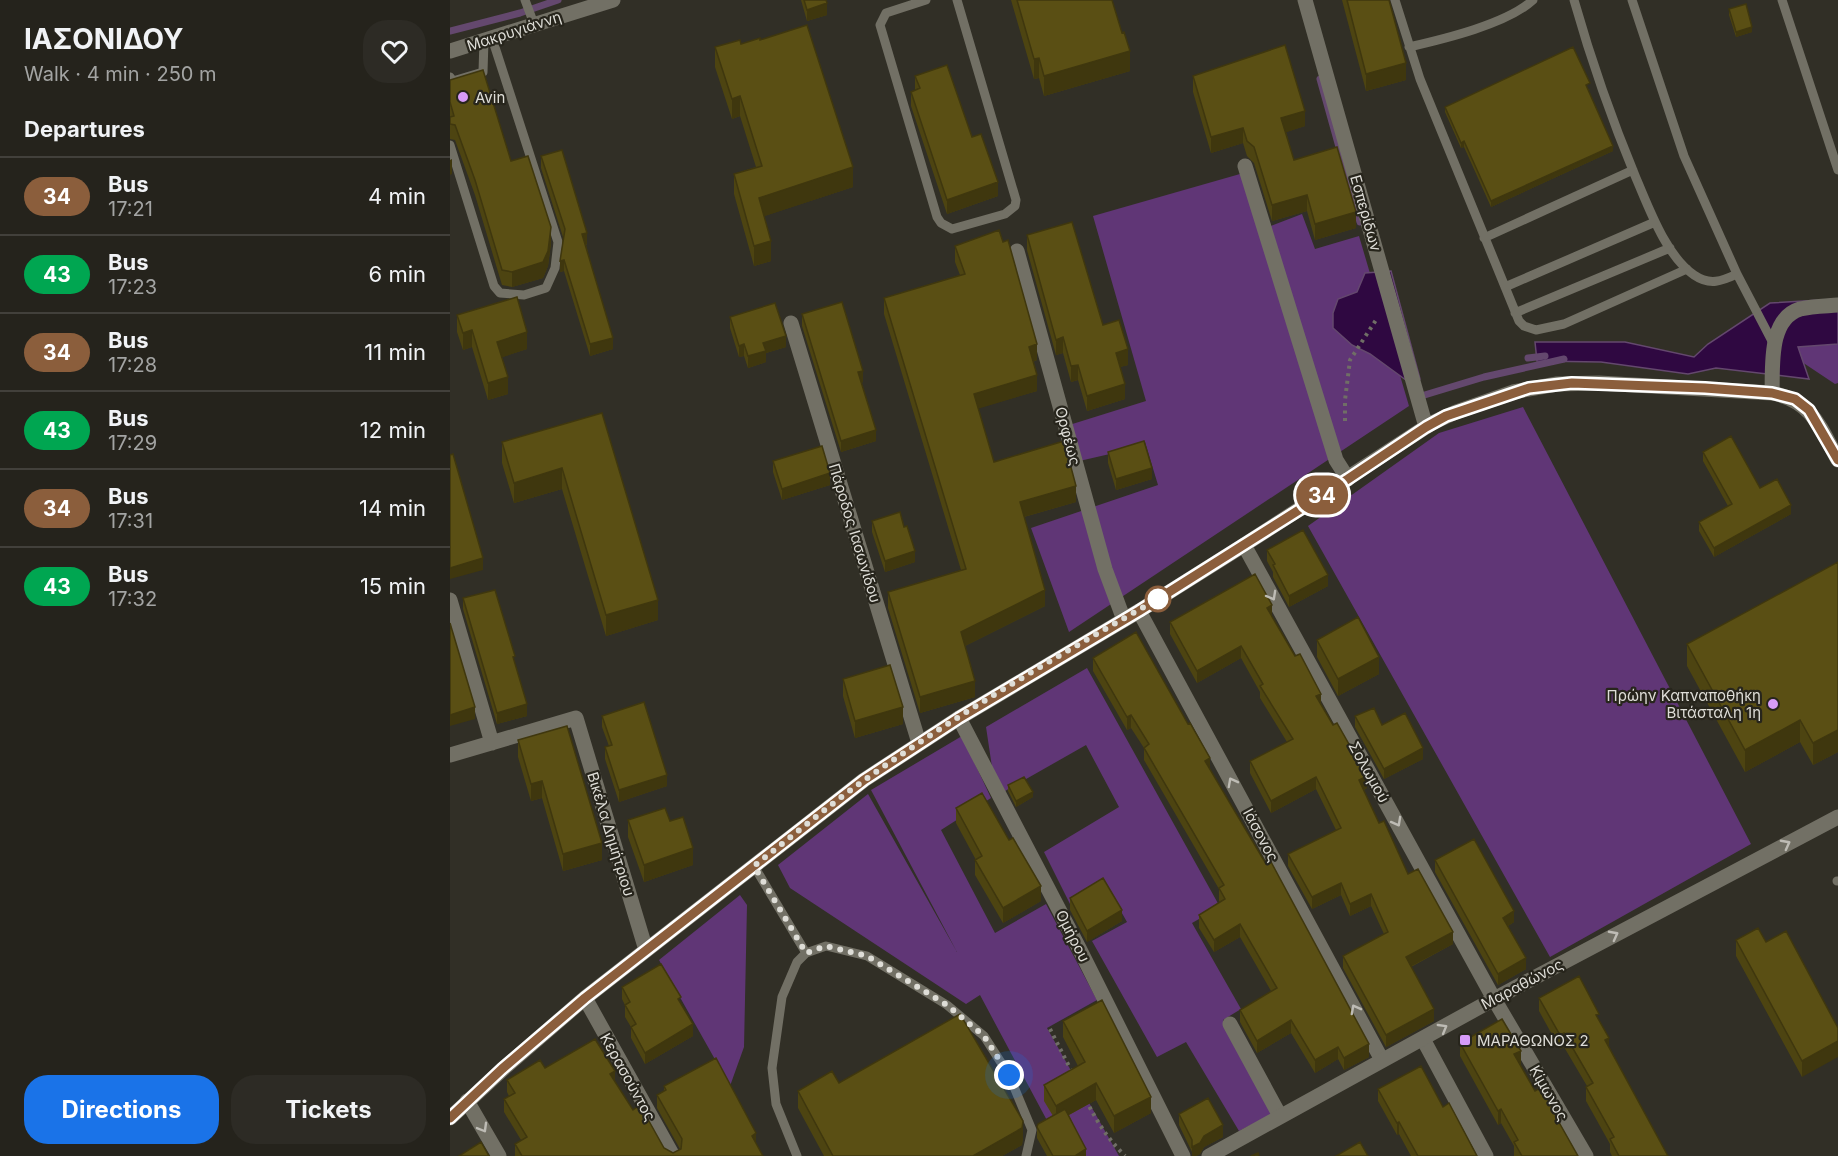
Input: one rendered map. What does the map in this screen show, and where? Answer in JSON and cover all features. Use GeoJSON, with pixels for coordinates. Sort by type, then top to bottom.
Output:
{"type":"FeatureCollection","features":[{"type":"Feature","properties":{"kind":"street","name":"Μακρυγιάννη"},"geometry":{"type":"LineString","coordinates":[[450,51],[613,0]]}},
{"type":"Feature","properties":{"kind":"street","name":"Εσπερίδων"},"geometry":{"type":"LineString","coordinates":[[1305,0],[1426,427]]}},
{"type":"Feature","properties":{"kind":"street"},"geometry":{"type":"LineString","coordinates":[[1245,166],[1336,460],[1348,479]]}},
{"type":"Feature","properties":{"kind":"street","name":"Ορφέως"},"geometry":{"type":"LineString","coordinates":[[1017,251],[1105,569],[1124,620]]}},
{"type":"Feature","properties":{"kind":"street"},"geometry":{"type":"LineString","coordinates":[[1772,393],[1774,345],[1778,331],[1786,319],[1798,310],[1838,305]]}},
{"type":"Feature","properties":{"kind":"street","name":"Πάροδος Ιασωνίδου"},"geometry":{"type":"LineString","coordinates":[[791,323],[919,743]]}},
{"type":"Feature","properties":{"kind":"street"},"geometry":{"type":"LineString","coordinates":[[450,1118],[585,998],[864,780],[959,718],[1139,611],[1446,416],[1529,388],[1557,384],[1599,383],[1772,393],[1795,399],[1809,410],[1838,460]]}},
{"type":"Feature","properties":{"kind":"street","name":"Σολωμού"},"geometry":{"type":"LineString","coordinates":[[1244,545],[1494,999]]}},
{"type":"Feature","properties":{"kind":"street"},"geometry":{"type":"LineString","coordinates":[[450,600],[492,743],[450,755]]}},
{"type":"Feature","properties":{"kind":"street","name":"Ιάσονος"},"geometry":{"type":"LineString","coordinates":[[1139,611],[1382,1060]]}},
{"type":"Feature","properties":{"kind":"street","name":"Βικέλα Δημήτριου"},"geometry":{"type":"LineString","coordinates":[[492,743],[576,718],[646,950]]}},
{"type":"Feature","properties":{"kind":"street","name":"Ομήρου"},"geometry":{"type":"LineString","coordinates":[[959,718],[1079,948],[1183,1156]]}},
{"type":"Feature","properties":{"kind":"street","name":"Μαραθώνος"},"geometry":{"type":"LineString","coordinates":[[1209,1156],[1494,999],[1838,817]]}},
{"type":"Feature","properties":{"kind":"street","name":"Κερασούντος"},"geometry":{"type":"LineString","coordinates":[[585,998],[672,1156]]}},
{"type":"Feature","properties":{"kind":"street","name":"Κίμωνος"},"geometry":{"type":"LineString","coordinates":[[1494,999],[1586,1156]]}},
{"type":"Feature","properties":{"kind":"street"},"geometry":{"type":"LineString","coordinates":[[1230,1024],[1280,1116]]}},
{"type":"Feature","properties":{"kind":"street"},"geometry":{"type":"LineString","coordinates":[[1423,1039],[1486,1156]]}},
{"type":"Feature","properties":{"kind":"street"},"geometry":{"type":"LineString","coordinates":[[467,1101],[499,1156]]}},
{"type":"Feature","properties":{"kind":"lane"},"geometry":{"type":"LineString","coordinates":[[525,0],[534,24]]}},
{"type":"Feature","properties":{"kind":"lane"},"geometry":{"type":"LineString","coordinates":[[926,0],[886,14],[880,25],[937,218],[952,229],[1005,214],[1015,206],[1017,200],[957,0]]}},
{"type":"Feature","properties":{"kind":"lane"},"geometry":{"type":"LineString","coordinates":[[1395,0],[1420,79],[1519,321],[1530,328],[1543,329],[1562,325],[1687,269]]}},
{"type":"Feature","properties":{"kind":"lane"},"geometry":{"type":"LineString","coordinates":[[1409,48],[1461,35],[1521,9],[1533,0]]}},
{"type":"Feature","properties":{"kind":"lane"},"geometry":{"type":"LineString","coordinates":[[1574,0],[1615,126],[1655,222],[1670,248],[1687,269],[1700,278],[1721,282],[1737,274]]}},
{"type":"Feature","properties":{"kind":"lane"},"geometry":{"type":"LineString","coordinates":[[1632,0],[1684,156],[1737,274],[1774,345]]}},
{"type":"Feature","properties":{"kind":"lane"},"geometry":{"type":"LineString","coordinates":[[1782,0],[1838,170]]}},
{"type":"Feature","properties":{"kind":"lane"},"geometry":{"type":"LineString","coordinates":[[450,77],[453,81],[483,72],[488,39]]}},
{"type":"Feature","properties":{"kind":"lane"},"geometry":{"type":"LineString","coordinates":[[450,145],[494,286],[500,293],[524,295],[546,288],[555,268],[558,242],[488,39]]}},
{"type":"Feature","properties":{"kind":"lane"},"geometry":{"type":"LineString","coordinates":[[1484,237],[1633,170]]}},
{"type":"Feature","properties":{"kind":"lane"},"geometry":{"type":"LineString","coordinates":[[1505,287],[1655,222]]}},
{"type":"Feature","properties":{"kind":"lane"},"geometry":{"type":"LineString","coordinates":[[1515,313],[1670,248]]}},
{"type":"Feature","properties":{"kind":"lane"},"geometry":{"type":"LineString","coordinates":[[754,866],[806,953]]}},
{"type":"Feature","properties":{"kind":"lane"},"geometry":{"type":"LineString","coordinates":[[797,1156],[776,1104],[772,1068],[782,997],[797,962],[806,953],[826,946],[867,956],[947,1005],[984,1036],[1009,1075],[1032,1130],[1026,1156]]}},
{"type":"Feature","properties":{"kind":"path"},"geometry":{"type":"LineString","coordinates":[[1345,429],[1345,400],[1350,360],[1390,299]]}},
{"type":"Feature","properties":{"kind":"path"},"geometry":{"type":"LineString","coordinates":[[1050,1029],[1077,1082]]}},
{"type":"Feature","properties":{"kind":"path"},"geometry":{"type":"LineString","coordinates":[[1082,1092],[1108,1139],[1125,1156]]}},
{"type":"Feature","properties":{"kind":"shaded area"},"geometry":{"type":"Polygon","coordinates":[[[1247,172],[1263,229],[1302,214],[1315,249],[1359,236],[1409,406],[1069,632],[1031,528],[1158,485],[1145,442],[1136,448],[1075,462],[1066,426],[1146,401],[1093,216],[1247,172]]]}},
{"type":"Feature","properties":{"kind":"shaded area"},"geometry":{"type":"Polygon","coordinates":[[[1391,271],[1420,379],[1410,383],[1370,354],[1352,345],[1333,328],[1333,313],[1338,299],[1357,292],[1365,273],[1391,271]]]}},
{"type":"Feature","properties":{"kind":"shaded area"},"geometry":{"type":"Polygon","coordinates":[[[1838,299],[1838,344],[1798,347],[1809,379],[1716,368],[1688,374],[1601,362],[1537,361],[1535,342],[1625,342],[1694,357],[1708,344],[1770,303],[1838,299]]]}},
{"type":"Feature","properties":{"kind":"shaded area"},"geometry":{"type":"Polygon","coordinates":[[[1838,333],[1838,383],[1835,384],[1799,360],[1796,342],[1838,333]]]}},
{"type":"Feature","properties":{"kind":"shaded area"},"geometry":{"type":"Polygon","coordinates":[[[1523,407],[1751,844],[1550,957],[1308,526],[1439,433],[1523,407]]]}},
{"type":"Feature","properties":{"kind":"shaded area"},"geometry":{"type":"Polygon","coordinates":[[[1087,668],[1220,907],[1192,923],[1241,1009],[1223,1020],[1272,1114],[1239,1131],[1186,1042],[1157,1057],[1092,941],[1127,922],[1106,885],[1071,906],[1044,852],[1119,807],[1086,745],[1005,791],[992,767],[986,727],[1087,668]]]}},
{"type":"Feature","properties":{"kind":"shaded area"},"geometry":{"type":"Polygon","coordinates":[[[962,736],[991,798],[941,830],[995,933],[1046,904],[1097,1000],[1047,1028],[1119,1156],[1066,1156],[980,995],[966,1004],[790,888],[778,865],[868,794],[957,952],[871,790],[962,736]]]}},
{"type":"Feature","properties":{"kind":"shaded area"},"geometry":{"type":"Polygon","coordinates":[[[740,895],[747,905],[744,1047],[730,1086],[659,960],[740,895]]]}},
{"type":"Feature","properties":{"kind":"building"},"geometry":{"type":"Polygon","coordinates":[[[804,0],[826,0],[827,3],[807,10],[804,0]]]}},
{"type":"Feature","properties":{"kind":"building"},"geometry":{"type":"Polygon","coordinates":[[[1017,0],[1112,0],[1130,51],[1044,76],[1039,58],[1034,59],[1017,0]]]}},
{"type":"Feature","properties":{"kind":"building"},"geometry":{"type":"Polygon","coordinates":[[[1347,0],[1389,0],[1406,63],[1366,74],[1347,0]]]}},
{"type":"Feature","properties":{"kind":"building"},"geometry":{"type":"Polygon","coordinates":[[[1746,4],[1752,27],[1736,32],[1729,9],[1746,4]]]}},
{"type":"Feature","properties":{"kind":"building"},"geometry":{"type":"Polygon","coordinates":[[[807,25],[853,167],[759,198],[771,241],[754,246],[734,174],[762,166],[740,96],[732,99],[715,47],[740,40],[741,44],[760,38],[760,40],[807,25]]]}},
{"type":"Feature","properties":{"kind":"building"},"geometry":{"type":"Polygon","coordinates":[[[1285,45],[1305,111],[1281,118],[1294,160],[1337,147],[1356,212],[1315,224],[1307,195],[1272,205],[1254,147],[1247,141],[1243,128],[1211,137],[1193,76],[1285,45]]]}},
{"type":"Feature","properties":{"kind":"building"},"geometry":{"type":"Polygon","coordinates":[[[1573,47],[1590,83],[1586,85],[1613,146],[1491,201],[1464,141],[1461,143],[1445,107],[1573,47]]]}},
{"type":"Feature","properties":{"kind":"building"},"geometry":{"type":"Polygon","coordinates":[[[947,65],[972,137],[981,134],[998,182],[947,200],[911,92],[920,88],[915,76],[947,65]]]}},
{"type":"Feature","properties":{"kind":"building"},"geometry":{"type":"Polygon","coordinates":[[[483,70],[511,161],[528,156],[551,227],[548,251],[543,262],[512,272],[502,270],[475,180],[455,125],[450,124],[450,117],[454,116],[450,102],[450,80],[483,70]]]}},
{"type":"Feature","properties":{"kind":"building"},"geometry":{"type":"Polygon","coordinates":[[[562,150],[587,233],[582,234],[613,338],[590,344],[564,260],[560,261],[565,229],[541,156],[562,150]]]}},
{"type":"Feature","properties":{"kind":"building"},"geometry":{"type":"Polygon","coordinates":[[[1072,222],[1103,325],[1119,320],[1128,349],[1116,353],[1125,384],[1087,396],[1078,365],[1071,366],[1063,337],[1056,340],[1027,235],[1072,222]]]}},
{"type":"Feature","properties":{"kind":"building"},"geometry":{"type":"Polygon","coordinates":[[[999,230],[1003,242],[1008,240],[1037,344],[1029,347],[1037,375],[974,394],[994,462],[1064,441],[1076,486],[1020,502],[1045,590],[961,632],[975,681],[920,697],[888,592],[966,569],[884,298],[965,274],[955,246],[999,230]]]}},
{"type":"Feature","properties":{"kind":"building"},"geometry":{"type":"Polygon","coordinates":[[[517,297],[527,332],[497,342],[508,377],[488,383],[472,330],[463,333],[457,315],[517,297]]]}},
{"type":"Feature","properties":{"kind":"building"},"geometry":{"type":"Polygon","coordinates":[[[842,302],[863,371],[858,372],[876,430],[841,441],[802,314],[842,302]]]}},
{"type":"Feature","properties":{"kind":"building"},"geometry":{"type":"Polygon","coordinates":[[[775,303],[786,336],[763,343],[766,351],[748,356],[744,344],[739,346],[730,317],[775,303]]]}},
{"type":"Feature","properties":{"kind":"building"},"geometry":{"type":"Polygon","coordinates":[[[602,413],[658,600],[606,615],[562,468],[514,483],[502,442],[602,413]]]}},
{"type":"Feature","properties":{"kind":"building"},"geometry":{"type":"Polygon","coordinates":[[[1731,436],[1760,488],[1777,479],[1791,505],[1714,548],[1699,522],[1732,504],[1703,452],[1731,436]]]}},
{"type":"Feature","properties":{"kind":"building"},"geometry":{"type":"Polygon","coordinates":[[[1144,441],[1152,468],[1116,479],[1108,452],[1144,441]]]}},
{"type":"Feature","properties":{"kind":"building"},"geometry":{"type":"Polygon","coordinates":[[[822,446],[830,473],[782,489],[773,461],[822,446]]]}},
{"type":"Feature","properties":{"kind":"building"},"geometry":{"type":"Polygon","coordinates":[[[453,454],[483,558],[450,568],[450,455],[453,454]]]}},
{"type":"Feature","properties":{"kind":"building"},"geometry":{"type":"Polygon","coordinates":[[[900,512],[915,551],[885,561],[872,521],[900,512]]]}},
{"type":"Feature","properties":{"kind":"building"},"geometry":{"type":"Polygon","coordinates":[[[1303,530],[1328,575],[1289,596],[1267,550],[1303,530]]]}},
{"type":"Feature","properties":{"kind":"building","name":"Πρώην Καπναποθήκη Βιτάσταλη 1η"},"geometry":{"type":"Polygon","coordinates":[[[1838,562],[1838,730],[1813,743],[1800,720],[1745,750],[1687,644],[1838,562]]]}},
{"type":"Feature","properties":{"kind":"building"},"geometry":{"type":"Polygon","coordinates":[[[1255,574],[1272,605],[1267,608],[1295,656],[1300,654],[1321,694],[1316,696],[1333,725],[1337,723],[1367,776],[1359,780],[1379,823],[1384,821],[1408,874],[1418,869],[1453,932],[1406,957],[1434,1009],[1386,1035],[1343,956],[1388,932],[1371,894],[1350,904],[1341,883],[1312,897],[1288,854],[1341,828],[1316,777],[1271,801],[1250,761],[1293,739],[1260,686],[1263,684],[1241,646],[1197,671],[1170,622],[1255,574]]]}},
{"type":"Feature","properties":{"kind":"building"},"geometry":{"type":"Polygon","coordinates":[[[495,590],[527,704],[497,713],[463,598],[495,590]]]}},
{"type":"Feature","properties":{"kind":"building"},"geometry":{"type":"Polygon","coordinates":[[[1358,617],[1379,657],[1338,679],[1317,640],[1358,617]]]}},
{"type":"Feature","properties":{"kind":"building"},"geometry":{"type":"Polygon","coordinates":[[[450,623],[475,707],[450,715],[450,623]]]}},
{"type":"Feature","properties":{"kind":"building"},"geometry":{"type":"Polygon","coordinates":[[[1136,632],[1210,758],[1205,761],[1266,864],[1271,862],[1369,1044],[1344,1058],[1338,1047],[1315,1060],[1291,1020],[1257,1041],[1240,1010],[1277,988],[1240,924],[1214,940],[1199,915],[1225,899],[1219,888],[1224,885],[1144,748],[1149,744],[1131,715],[1127,717],[1093,658],[1136,632]]]}},
{"type":"Feature","properties":{"kind":"building"},"geometry":{"type":"Polygon","coordinates":[[[890,665],[903,707],[855,721],[843,679],[890,665]]]}},
{"type":"Feature","properties":{"kind":"building"},"geometry":{"type":"Polygon","coordinates":[[[644,702],[667,775],[619,790],[605,747],[612,745],[602,716],[644,702]]]}},
{"type":"Feature","properties":{"kind":"building"},"geometry":{"type":"Polygon","coordinates":[[[1374,708],[1382,725],[1405,713],[1423,748],[1384,769],[1355,716],[1374,708]]]}},
{"type":"Feature","properties":{"kind":"building"},"geometry":{"type":"Polygon","coordinates":[[[567,726],[602,843],[563,854],[542,781],[531,784],[518,740],[567,726]]]}},
{"type":"Feature","properties":{"kind":"building"},"geometry":{"type":"Polygon","coordinates":[[[1024,777],[1033,792],[1016,801],[1008,785],[1024,777]]]}},
{"type":"Feature","properties":{"kind":"building"},"geometry":{"type":"Polygon","coordinates":[[[982,793],[1009,840],[1013,838],[1041,886],[1003,908],[975,860],[982,856],[956,808],[982,793]]]}},
{"type":"Feature","properties":{"kind":"building"},"geometry":{"type":"Polygon","coordinates":[[[665,808],[670,821],[683,817],[693,848],[644,865],[628,820],[665,808]]]}},
{"type":"Feature","properties":{"kind":"building"},"geometry":{"type":"Polygon","coordinates":[[[1474,839],[1514,911],[1503,918],[1526,958],[1498,974],[1435,860],[1474,839]]]}},
{"type":"Feature","properties":{"kind":"building"},"geometry":{"type":"Polygon","coordinates":[[[1103,878],[1122,910],[1087,931],[1070,898],[1103,878]]]}},
{"type":"Feature","properties":{"kind":"building"},"geometry":{"type":"Polygon","coordinates":[[[1758,928],[1766,942],[1786,931],[1838,1028],[1838,1041],[1802,1061],[1736,940],[1758,928]]]}},
{"type":"Feature","properties":{"kind":"building"},"geometry":{"type":"Polygon","coordinates":[[[661,964],[681,997],[678,999],[693,1024],[645,1053],[631,1027],[636,1024],[625,1005],[630,1002],[622,987],[661,964]]]}},
{"type":"Feature","properties":{"kind":"building"},"geometry":{"type":"Polygon","coordinates":[[[1579,976],[1609,1038],[1605,1040],[1668,1156],[1619,1156],[1610,1139],[1614,1137],[1586,1087],[1593,1083],[1564,1033],[1560,1035],[1539,998],[1579,976]]]}},
{"type":"Feature","properties":{"kind":"building"},"geometry":{"type":"Polygon","coordinates":[[[1102,1000],[1151,1097],[1114,1116],[1096,1083],[1056,1106],[1044,1085],[1085,1062],[1063,1021],[1102,1000]]]}},
{"type":"Feature","properties":{"kind":"building"},"geometry":{"type":"Polygon","coordinates":[[[960,1014],[1023,1121],[1022,1128],[973,1156],[833,1156],[798,1091],[832,1071],[839,1083],[960,1014]]]}},
{"type":"Feature","properties":{"kind":"building"},"geometry":{"type":"Polygon","coordinates":[[[1502,1019],[1521,1051],[1514,1054],[1535,1091],[1542,1087],[1578,1156],[1522,1156],[1514,1142],[1518,1140],[1501,1109],[1498,1111],[1460,1043],[1502,1019]]]}},
{"type":"Feature","properties":{"kind":"building"},"geometry":{"type":"Polygon","coordinates":[[[595,1039],[615,1071],[610,1074],[633,1110],[640,1105],[664,1148],[673,1153],[681,1149],[682,1139],[657,1095],[666,1090],[664,1086],[716,1058],[756,1133],[752,1136],[763,1156],[522,1156],[515,1144],[527,1137],[504,1099],[515,1093],[507,1080],[540,1060],[545,1068],[595,1039]]]}},
{"type":"Feature","properties":{"kind":"building"},"geometry":{"type":"Polygon","coordinates":[[[1421,1066],[1443,1107],[1449,1103],[1477,1156],[1418,1156],[1399,1122],[1397,1123],[1378,1089],[1421,1066]]]}},
{"type":"Feature","properties":{"kind":"building"},"geometry":{"type":"Polygon","coordinates":[[[1208,1098],[1223,1125],[1204,1136],[1200,1143],[1192,1147],[1192,1140],[1179,1114],[1208,1098]]]}},
{"type":"Feature","properties":{"kind":"building"},"geometry":{"type":"Polygon","coordinates":[[[1065,1109],[1086,1149],[1075,1156],[1053,1156],[1037,1127],[1038,1124],[1065,1109]]]}},
{"type":"Feature","properties":{"kind":"building"},"geometry":{"type":"Polygon","coordinates":[[[481,1142],[489,1156],[459,1156],[481,1142]]]}},
{"type":"Feature","properties":{"kind":"building"},"geometry":{"type":"Polygon","coordinates":[[[1360,1142],[1368,1156],[1336,1156],[1360,1142]]]}},
{"type":"Feature","properties":{"kind":"waterway"},"geometry":{"type":"LineString","coordinates":[[450,31],[520,13],[558,0]]}},
{"type":"Feature","properties":{"kind":"waterway"},"geometry":{"type":"LineString","coordinates":[[1320,79],[1360,222]]}},
{"type":"Feature","properties":{"kind":"waterway"},"geometry":{"type":"LineString","coordinates":[[1528,358],[1545,356]]}},
{"type":"Feature","properties":{"kind":"waterway"},"geometry":{"type":"LineString","coordinates":[[1418,397],[1484,377],[1564,359]]}},
{"type":"Feature","properties":{"kind":"bus line","name":"34"},"geometry":{"type":"LineString","coordinates":[[450,1118],[502,1069],[585,998],[864,780],[959,718],[1139,611],[1446,416],[1513,392],[1544,385],[1572,383],[1772,393],[1795,399],[1809,410],[1838,460]]}},
{"type":"Feature","properties":{"kind":"place","name":"Avin"},"geometry":{"type":"Point","coordinates":[463,97]}},
{"type":"Feature","properties":{"kind":"place","name":"Πρώην Καπναποθήκη Βιτάσταλη 1η"},"geometry":{"type":"Point","coordinates":[1773,704]}},
{"type":"Feature","properties":{"kind":"place","name":"ΜΑΡΑΘΩΝΟΣ 2"},"geometry":{"type":"Point","coordinates":[1465,1040]}},
{"type":"Feature","properties":{"kind":"route"},"geometry":{"type":"LineString","coordinates":[[1009,1075],[984,1036],[947,1005],[867,956],[826,946],[806,953],[754,866],[864,780],[906,752],[1024,678],[1158,599]]}}]}
